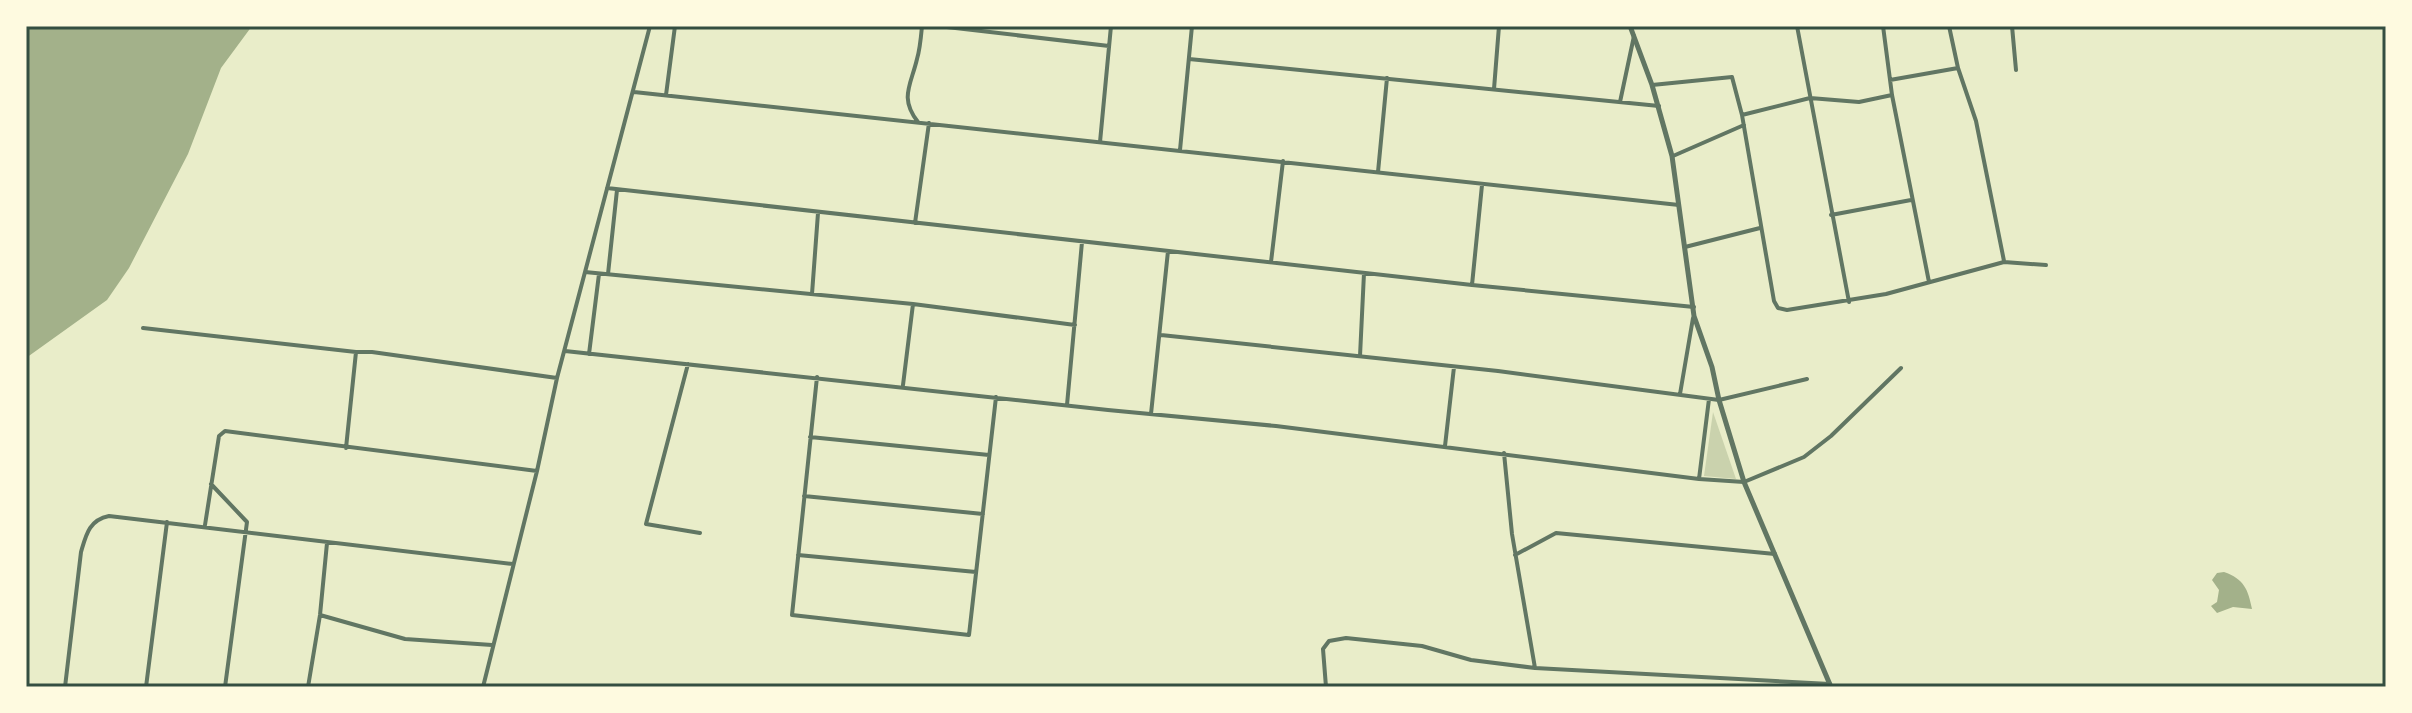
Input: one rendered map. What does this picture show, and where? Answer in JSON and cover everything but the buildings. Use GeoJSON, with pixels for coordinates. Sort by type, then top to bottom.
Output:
{"type":"FeatureCollection","features":[{"type":"Feature","properties":{"kind":"street"},"geometry":{"type":"LineString","coordinates":[[483,687],[557,378],[650,26]]}},
{"type":"Feature","properties":{"kind":"street"},"geometry":{"type":"LineString","coordinates":[[666,95],[675,26]]}},
{"type":"Feature","properties":{"kind":"street"},"geometry":{"type":"LineString","coordinates":[[918,122],[909,109],[907,97],[922,26]]}},
{"type":"Feature","properties":{"kind":"street"},"geometry":{"type":"LineString","coordinates":[[938,26],[1109,46]]}},
{"type":"Feature","properties":{"kind":"street"},"geometry":{"type":"LineString","coordinates":[[1100,142],[1111,26]]}},
{"type":"Feature","properties":{"kind":"street"},"geometry":{"type":"LineString","coordinates":[[1180,150],[1192,26]]}},
{"type":"Feature","properties":{"kind":"street"},"geometry":{"type":"LineString","coordinates":[[1494,89],[1499,26]]}},
{"type":"Feature","properties":{"kind":"street"},"geometry":{"type":"LineString","coordinates":[[1630,26],[1659,106],[1672,156],[1694,307],[1680,394]]}},
{"type":"Feature","properties":{"kind":"street"},"geometry":{"type":"LineString","coordinates":[[1797,26],[1849,302]]}},
{"type":"Feature","properties":{"kind":"street"},"geometry":{"type":"LineString","coordinates":[[1883,26],[1892,95],[1929,282]]}},
{"type":"Feature","properties":{"kind":"street"},"geometry":{"type":"LineString","coordinates":[[1949,26],[1958,68],[1976,121],[2004,262]]}},
{"type":"Feature","properties":{"kind":"street"},"geometry":{"type":"LineString","coordinates":[[2012,26],[2016,70]]}},
{"type":"Feature","properties":{"kind":"street"},"geometry":{"type":"LineString","coordinates":[[1620,102],[1634,33]]}},
{"type":"Feature","properties":{"kind":"street"},"geometry":{"type":"LineString","coordinates":[[1189,59],[1659,106]]}},
{"type":"Feature","properties":{"kind":"street"},"geometry":{"type":"LineString","coordinates":[[1890,80],[1958,68]]}},
{"type":"Feature","properties":{"kind":"street"},"geometry":{"type":"LineString","coordinates":[[1652,85],[1731,76],[1742,115],[1774,301],[1778,308],[1787,310],[1849,302],[2004,262],[2046,265]]}},
{"type":"Feature","properties":{"kind":"street"},"geometry":{"type":"LineString","coordinates":[[1378,172],[1387,78]]}},
{"type":"Feature","properties":{"kind":"street"},"geometry":{"type":"LineString","coordinates":[[634,92],[1679,205]]}},
{"type":"Feature","properties":{"kind":"street"},"geometry":{"type":"LineString","coordinates":[[1742,115],[1810,98],[1859,102],[1892,95]]}},
{"type":"Feature","properties":{"kind":"street"},"geometry":{"type":"LineString","coordinates":[[915,223],[929,123]]}},
{"type":"Feature","properties":{"kind":"street"},"geometry":{"type":"LineString","coordinates":[[1672,156],[1744,125]]}},
{"type":"Feature","properties":{"kind":"street"},"geometry":{"type":"LineString","coordinates":[[1271,262],[1283,161]]}},
{"type":"Feature","properties":{"kind":"street"},"geometry":{"type":"LineString","coordinates":[[1472,285],[1482,185]]}},
{"type":"Feature","properties":{"kind":"street"},"geometry":{"type":"LineString","coordinates":[[607,188],[1694,307]]}},
{"type":"Feature","properties":{"kind":"street"},"geometry":{"type":"LineString","coordinates":[[608,274],[617,190]]}},
{"type":"Feature","properties":{"kind":"street"},"geometry":{"type":"LineString","coordinates":[[1831,215],[1911,200]]}},
{"type":"Feature","properties":{"kind":"street"},"geometry":{"type":"LineString","coordinates":[[812,295],[818,213]]}},
{"type":"Feature","properties":{"kind":"street"},"geometry":{"type":"LineString","coordinates":[[1685,247],[1761,228]]}},
{"type":"Feature","properties":{"kind":"street"},"geometry":{"type":"LineString","coordinates":[[1067,405],[1082,242]]}},
{"type":"Feature","properties":{"kind":"street"},"geometry":{"type":"LineString","coordinates":[[1151,414],[1168,251]]}},
{"type":"Feature","properties":{"kind":"street"},"geometry":{"type":"LineString","coordinates":[[585,272],[913,304],[1075,325]]}},
{"type":"Feature","properties":{"kind":"street"},"geometry":{"type":"LineString","coordinates":[[1360,356],[1364,273]]}},
{"type":"Feature","properties":{"kind":"street"},"geometry":{"type":"LineString","coordinates":[[589,354],[599,274]]}},
{"type":"Feature","properties":{"kind":"street"},"geometry":{"type":"LineString","coordinates":[[903,386],[913,304]]}},
{"type":"Feature","properties":{"kind":"street"},"geometry":{"type":"LineString","coordinates":[[1326,687],[1323,649],[1329,641],[1337,638],[1422,646],[1471,660],[1535,668],[1830,686],[1744,482],[1712,367],[1694,316]]}},
{"type":"Feature","properties":{"kind":"street"},"geometry":{"type":"LineString","coordinates":[[143,328],[372,352],[557,378]]}},
{"type":"Feature","properties":{"kind":"street"},"geometry":{"type":"LineString","coordinates":[[1161,335],[1719,400],[1807,379]]}},
{"type":"Feature","properties":{"kind":"street"},"geometry":{"type":"LineString","coordinates":[[565,351],[1276,426],[1744,482],[1804,457],[1821,445],[1901,368]]}},
{"type":"Feature","properties":{"kind":"street"},"geometry":{"type":"LineString","coordinates":[[346,448],[356,352]]}},
{"type":"Feature","properties":{"kind":"street"},"geometry":{"type":"LineString","coordinates":[[688,364],[646,524],[700,533]]}},
{"type":"Feature","properties":{"kind":"street"},"geometry":{"type":"LineString","coordinates":[[1445,446],[1454,367]]}},
{"type":"Feature","properties":{"kind":"street"},"geometry":{"type":"LineString","coordinates":[[817,377],[792,615],[969,635],[996,397]]}},
{"type":"Feature","properties":{"kind":"street"},"geometry":{"type":"LineString","coordinates":[[1699,479],[1709,399]]}},
{"type":"Feature","properties":{"kind":"street"},"geometry":{"type":"LineString","coordinates":[[205,526],[220,433],[225,431],[537,471]]}},
{"type":"Feature","properties":{"kind":"street"},"geometry":{"type":"LineString","coordinates":[[810,437],[989,455]]}},
{"type":"Feature","properties":{"kind":"street"},"geometry":{"type":"LineString","coordinates":[[1504,453],[1515,555],[1535,668]]}},
{"type":"Feature","properties":{"kind":"street"},"geometry":{"type":"LineString","coordinates":[[211,484],[244,516],[247,532],[225,687]]}},
{"type":"Feature","properties":{"kind":"street"},"geometry":{"type":"LineString","coordinates":[[804,496],[983,514]]}},
{"type":"Feature","properties":{"kind":"street"},"geometry":{"type":"LineString","coordinates":[[65,687],[81,552],[92,522],[109,516],[513,564]]}},
{"type":"Feature","properties":{"kind":"street"},"geometry":{"type":"LineString","coordinates":[[146,687],[167,522]]}},
{"type":"Feature","properties":{"kind":"street"},"geometry":{"type":"LineString","coordinates":[[1515,555],[1556,533],[1775,554]]}},
{"type":"Feature","properties":{"kind":"street"},"geometry":{"type":"LineString","coordinates":[[308,687],[320,615],[327,543]]}},
{"type":"Feature","properties":{"kind":"street"},"geometry":{"type":"LineString","coordinates":[[798,555],[976,572]]}},
{"type":"Feature","properties":{"kind":"street"},"geometry":{"type":"LineString","coordinates":[[320,615],[405,639],[492,645]]}},
{"type":"Feature","properties":{"kind":"shaded area"},"geometry":{"type":"Polygon","coordinates":[[[26,26],[252,26],[221,68],[188,154],[129,268],[107,300],[26,358],[26,26]]]}},
{"type":"Feature","properties":{"kind":"shaded area"},"geometry":{"type":"Polygon","coordinates":[[[1713,412],[1736,479],[1704,476],[1713,412]]]}},
{"type":"Feature","properties":{"kind":"shaded area"},"geometry":{"type":"Polygon","coordinates":[[[2224,572],[2244,586],[2252,609],[2233,607],[2217,613],[2211,606],[2217,602],[2219,590],[2212,580],[2217,573],[2224,572]]]}}]}
